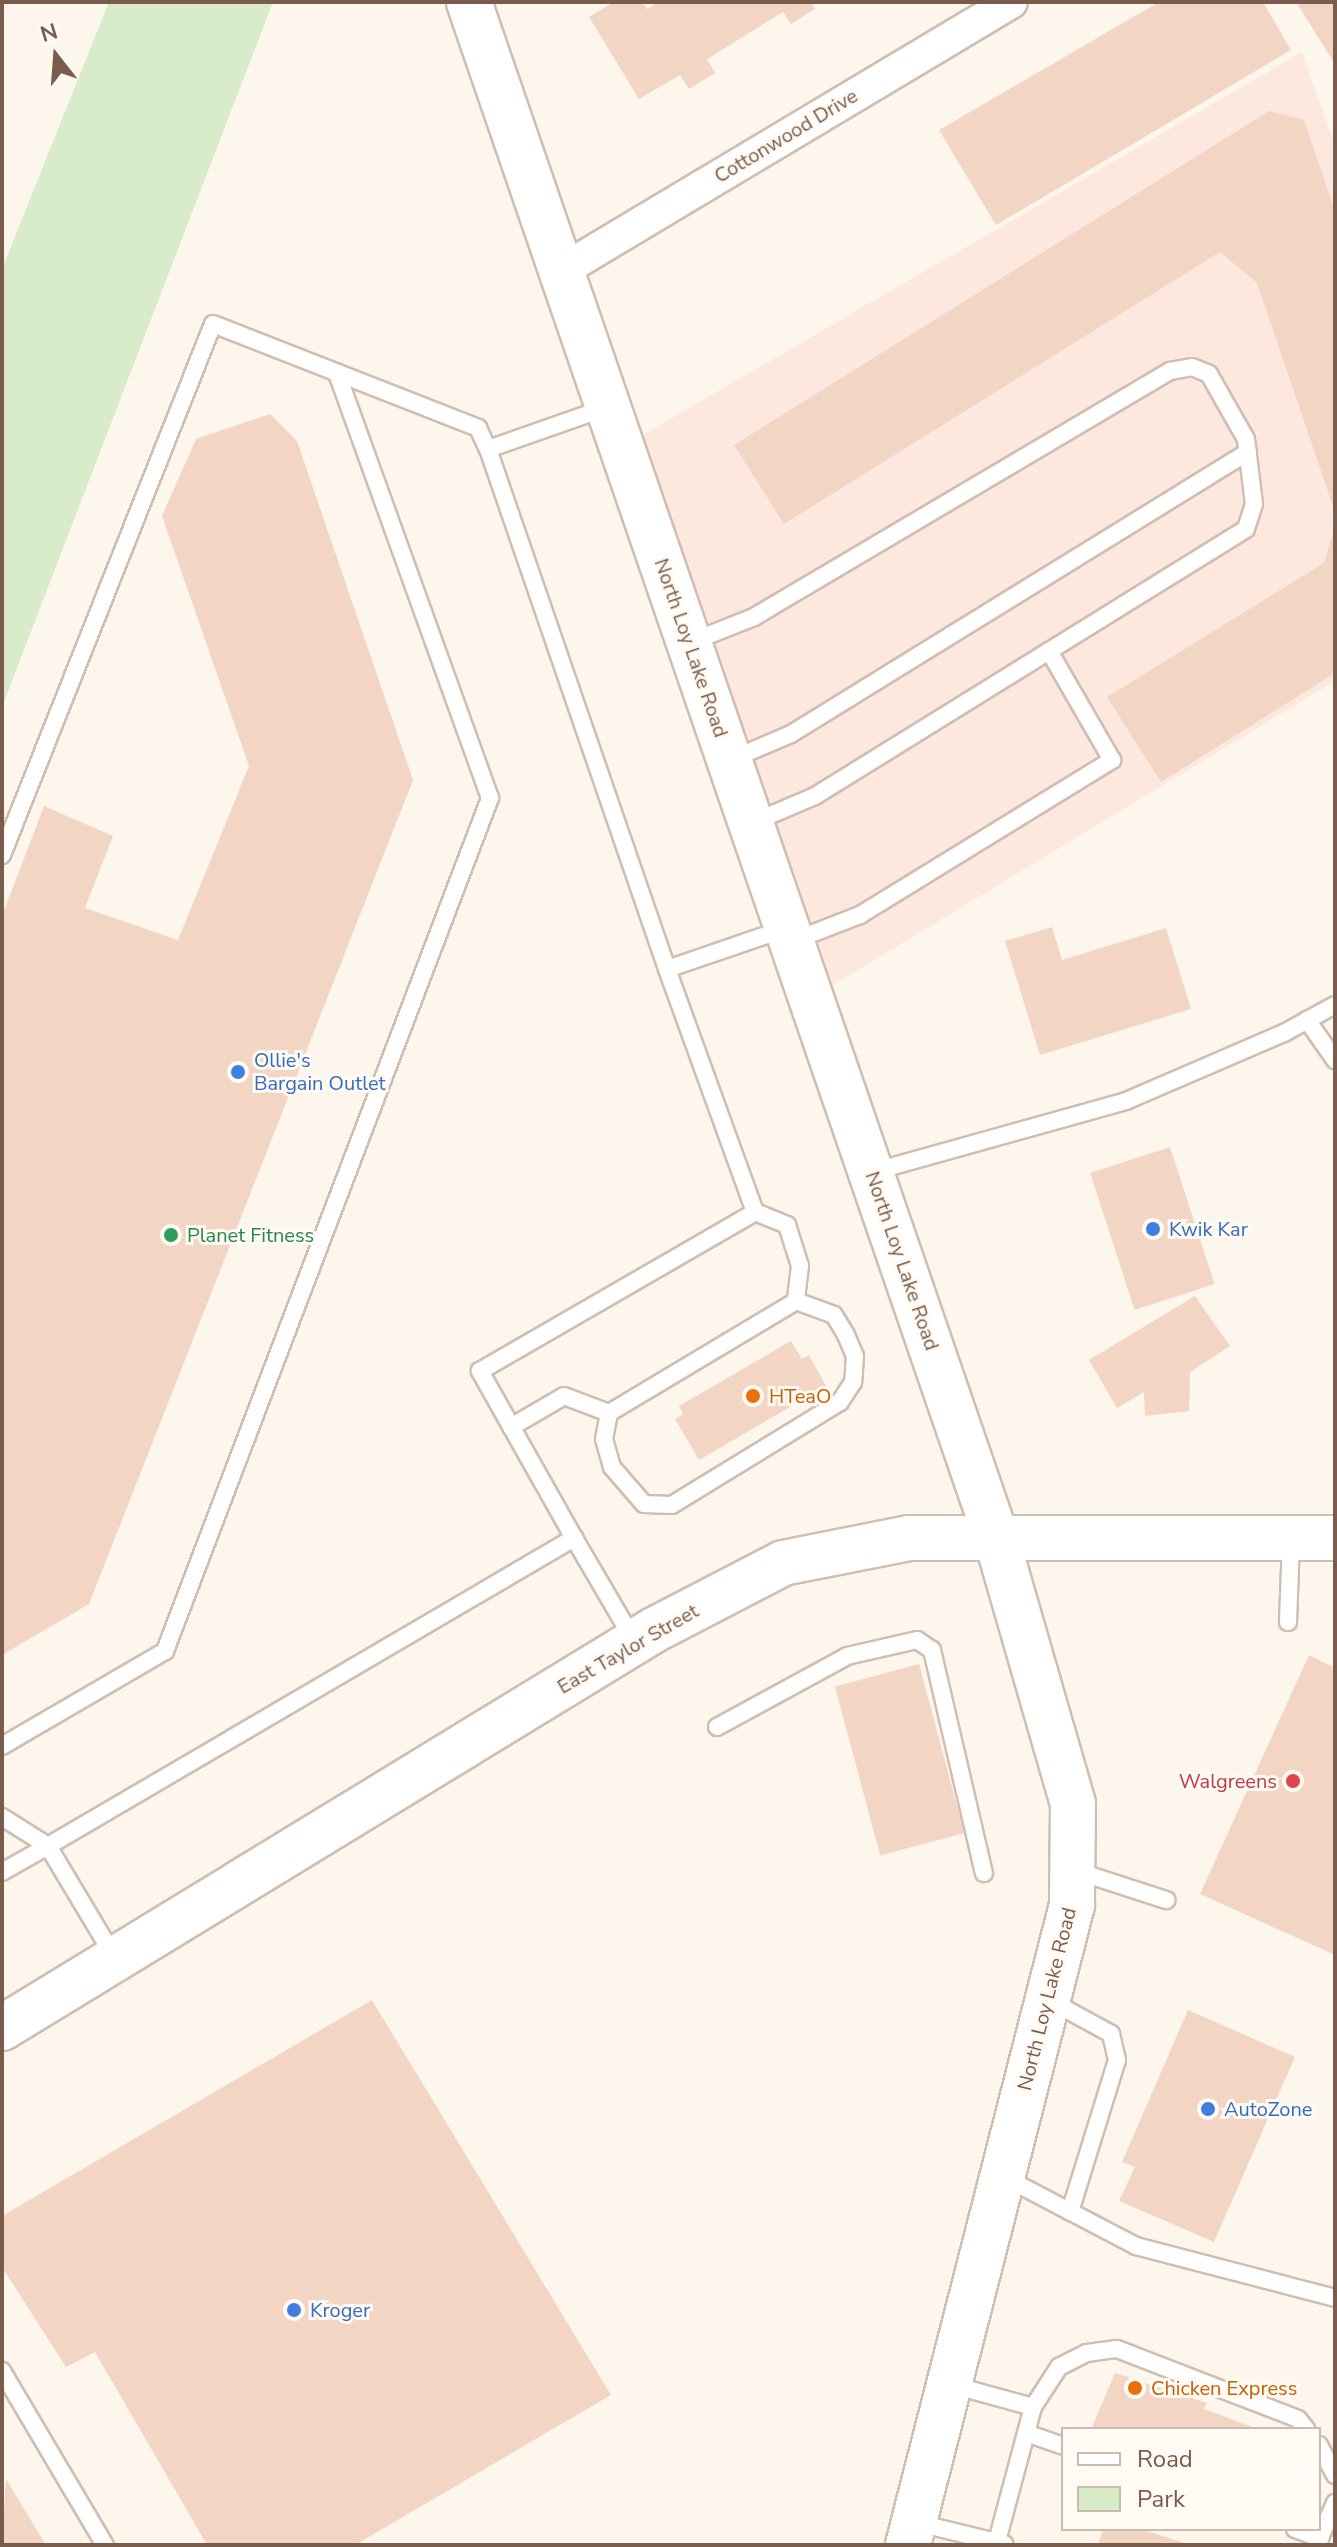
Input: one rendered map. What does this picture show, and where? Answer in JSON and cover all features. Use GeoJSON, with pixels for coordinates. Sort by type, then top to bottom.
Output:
{"type":"FeatureCollection","features":[{"type":"Feature","properties":{"kind":"street","name":"North Loy Lake Road"},"geometry":{"type":"LineString","coordinates":[[469,2],[996,1537],[1073,1804],[1072,1905],[911,2534]]}},
{"type":"Feature","properties":{"kind":"street","name":"Cottonwood Drive"},"geometry":{"type":"LineString","coordinates":[[561,271],[1011,2]]}},
{"type":"Feature","properties":{"kind":"street","name":"East Taylor Street"},"geometry":{"type":"LineString","coordinates":[[2,2028],[635,1642],[783,1563],[909,1538],[1335,1538]]}},
{"type":"Feature","properties":{"kind":"lane"},"geometry":{"type":"LineString","coordinates":[[2,855],[213,324],[478,428],[488,449],[667,969],[755,1212],[787,1225],[800,1266],[796,1301]]}},
{"type":"Feature","properties":{"kind":"lane"},"geometry":{"type":"LineString","coordinates":[[689,643],[754,617],[1170,371],[1192,367],[1209,374],[1246,439],[1254,504],[1246,529],[815,796],[751,823]]}},
{"type":"Feature","properties":{"kind":"lane"},"geometry":{"type":"LineString","coordinates":[[2,1746],[165,1651],[490,798],[337,373]]}},
{"type":"Feature","properties":{"kind":"lane"},"geometry":{"type":"LineString","coordinates":[[488,449],[608,407]]}},
{"type":"Feature","properties":{"kind":"lane"},"geometry":{"type":"LineString","coordinates":[[729,761],[791,734],[1248,452]]}},
{"type":"Feature","properties":{"kind":"lane"},"geometry":{"type":"LineString","coordinates":[[667,969],[860,915],[1112,760],[1049,651]]}},
{"type":"Feature","properties":{"kind":"lane"},"geometry":{"type":"LineString","coordinates":[[871,1172],[1126,1101],[1335,1005]]}},
{"type":"Feature","properties":{"kind":"lane"},"geometry":{"type":"LineString","coordinates":[[1307,1020],[1335,1060]]}},
{"type":"Feature","properties":{"kind":"lane"},"geometry":{"type":"LineString","coordinates":[[635,1642],[480,1371],[755,1212]]}},
{"type":"Feature","properties":{"kind":"lane"},"geometry":{"type":"LineString","coordinates":[[796,1301],[834,1315],[855,1356],[853,1382],[840,1402],[672,1505],[644,1504],[625,1487],[612,1467],[604,1439],[609,1413],[796,1301]]}},
{"type":"Feature","properties":{"kind":"lane"},"geometry":{"type":"LineString","coordinates":[[511,1427],[564,1396],[609,1413]]}},
{"type":"Feature","properties":{"kind":"lane"},"geometry":{"type":"LineString","coordinates":[[2,1872],[574,1538]]}},
{"type":"Feature","properties":{"kind":"lane"},"geometry":{"type":"LineString","coordinates":[[1288,1622],[1291,1538]]}},
{"type":"Feature","properties":{"kind":"lane"},"geometry":{"type":"LineString","coordinates":[[717,1727],[847,1656],[917,1640],[932,1650],[984,1873]]}},
{"type":"Feature","properties":{"kind":"lane"},"geometry":{"type":"LineString","coordinates":[[2,1817],[48,1846],[115,1960]]}},
{"type":"Feature","properties":{"kind":"lane"},"geometry":{"type":"LineString","coordinates":[[1072,1870],[1166,1900]]}},
{"type":"Feature","properties":{"kind":"lane"},"geometry":{"type":"LineString","coordinates":[[1048,1999],[1111,2034],[1117,2060],[1070,2212]]}},
{"type":"Feature","properties":{"kind":"lane"},"geometry":{"type":"LineString","coordinates":[[1002,2177],[1136,2246],[1335,2298]]}},
{"type":"Feature","properties":{"kind":"lane"},"geometry":{"type":"LineString","coordinates":[[911,2534],[1000,2544],[1033,2407],[1059,2367],[1087,2353],[1117,2349],[1298,2419],[1304,2427]]}},
{"type":"Feature","properties":{"kind":"lane"},"geometry":{"type":"LineString","coordinates":[[2,2371],[105,2545]]}},
{"type":"Feature","properties":{"kind":"lane"},"geometry":{"type":"LineString","coordinates":[[949,2384],[1033,2407]]}},
{"type":"Feature","properties":{"kind":"lane"},"geometry":{"type":"LineString","coordinates":[[1026,2433],[1061,2445]]}},
{"type":"Feature","properties":{"kind":"lane"},"geometry":{"type":"LineString","coordinates":[[1321,2449],[1335,2475]]}},
{"type":"Feature","properties":{"kind":"lane"},"geometry":{"type":"LineString","coordinates":[[1299,2531],[1318,2541],[1335,2503]]}},
{"type":"Feature","properties":{"kind":"shaded area"},"geometry":{"type":"Polygon","coordinates":[[[1302,52],[1335,146],[1335,681],[833,985],[641,436],[1302,52]]]}},
{"type":"Feature","properties":{"kind":"green space"},"geometry":{"type":"Polygon","coordinates":[[[109,2],[273,2],[2,707],[2,269],[109,2]]]}},
{"type":"Feature","properties":{"kind":"building"},"geometry":{"type":"Polygon","coordinates":[[[614,2],[642,2],[647,9],[658,2],[811,2],[815,9],[791,24],[783,12],[707,59],[715,73],[689,89],[680,75],[639,99],[589,17],[614,2]]]}},
{"type":"Feature","properties":{"kind":"building"},"geometry":{"type":"Polygon","coordinates":[[[1159,2],[1263,2],[1291,50],[996,225],[939,130],[1159,2]]]}},
{"type":"Feature","properties":{"kind":"building"},"geometry":{"type":"Polygon","coordinates":[[[1296,2],[1335,2],[1335,64],[1296,2]]]}},
{"type":"Feature","properties":{"kind":"building"},"geometry":{"type":"Polygon","coordinates":[[[1269,111],[1304,120],[1335,211],[1335,512],[1257,283],[1220,252],[784,524],[734,445],[1269,111]]]}},
{"type":"Feature","properties":{"kind":"building"},"geometry":{"type":"Polygon","coordinates":[[[270,414],[297,441],[413,780],[89,1604],[2,1655],[2,916],[44,806],[113,836],[85,908],[178,940],[249,766],[162,516],[196,439],[270,414]]]}},
{"type":"Feature","properties":{"kind":"building"},"geometry":{"type":"Polygon","coordinates":[[[1334,530],[1335,673],[1161,782],[1107,697],[1324,563],[1334,530]]]}},
{"type":"Feature","properties":{"kind":"building"},"geometry":{"type":"Polygon","coordinates":[[[1052,927],[1062,960],[1166,928],[1191,1009],[1040,1055],[1005,941],[1052,927]]]}},
{"type":"Feature","properties":{"kind":"building","name":"Kwik Kar"},"geometry":{"type":"Polygon","coordinates":[[[1170,1147],[1214,1284],[1135,1310],[1090,1173],[1170,1147]]]}},
{"type":"Feature","properties":{"kind":"building"},"geometry":{"type":"Polygon","coordinates":[[[1195,1296],[1230,1346],[1190,1372],[1189,1411],[1145,1416],[1144,1392],[1117,1408],[1089,1360],[1195,1296]]]}},
{"type":"Feature","properties":{"kind":"building","name":"HTeaO"},"geometry":{"type":"Polygon","coordinates":[[[791,1341],[802,1359],[809,1355],[826,1386],[699,1460],[675,1419],[683,1414],[679,1406],[791,1341]]]}},
{"type":"Feature","properties":{"kind":"building","name":"Walgreens"},"geometry":{"type":"Polygon","coordinates":[[[1309,1655],[1335,1668],[1335,1955],[1200,1894],[1309,1655]]]}},
{"type":"Feature","properties":{"kind":"building"},"geometry":{"type":"Polygon","coordinates":[[[919,1664],[964,1833],[880,1856],[835,1687],[919,1664]]]}},
{"type":"Feature","properties":{"kind":"building","name":"Kroger"},"geometry":{"type":"Polygon","coordinates":[[[372,2000],[611,2395],[355,2545],[207,2545],[95,2352],[66,2367],[2,2267],[2,2216],[372,2000]]]}},
{"type":"Feature","properties":{"kind":"building","name":"AutoZone"},"geometry":{"type":"Polygon","coordinates":[[[1188,2010],[1295,2057],[1214,2242],[1119,2201],[1135,2167],[1122,2162],[1188,2010]]]}},
{"type":"Feature","properties":{"kind":"building","name":"Chicken Express"},"geometry":{"type":"Polygon","coordinates":[[[1115,2373],[1207,2403],[1204,2409],[1253,2427],[1092,2427],[1115,2373]]]}},
{"type":"Feature","properties":{"kind":"building"},"geometry":{"type":"Polygon","coordinates":[[[6,2479],[46,2545],[2,2545],[6,2479]]]}},
{"type":"Feature","properties":{"kind":"building"},"geometry":{"type":"Polygon","coordinates":[[[1102,2531],[1147,2531],[1191,2545],[1098,2545],[1102,2531]]]}},
{"type":"Feature","properties":{"kind":"place","name":"Ollie's Bargain Outlet"},"geometry":{"type":"Point","coordinates":[238,1072]}},
{"type":"Feature","properties":{"kind":"place","name":"Kwik Kar"},"geometry":{"type":"Point","coordinates":[1153,1229]}},
{"type":"Feature","properties":{"kind":"place","name":"Planet Fitness"},"geometry":{"type":"Point","coordinates":[171,1235]}},
{"type":"Feature","properties":{"kind":"place","name":"HTeaO"},"geometry":{"type":"Point","coordinates":[753,1396]}},
{"type":"Feature","properties":{"kind":"place","name":"Walgreens"},"geometry":{"type":"Point","coordinates":[1293,1781]}},
{"type":"Feature","properties":{"kind":"place","name":"AutoZone"},"geometry":{"type":"Point","coordinates":[1208,2109]}},
{"type":"Feature","properties":{"kind":"place","name":"Kroger"},"geometry":{"type":"Point","coordinates":[294,2310]}},
{"type":"Feature","properties":{"kind":"place","name":"Chicken Express"},"geometry":{"type":"Point","coordinates":[1135,2388]}}]}
